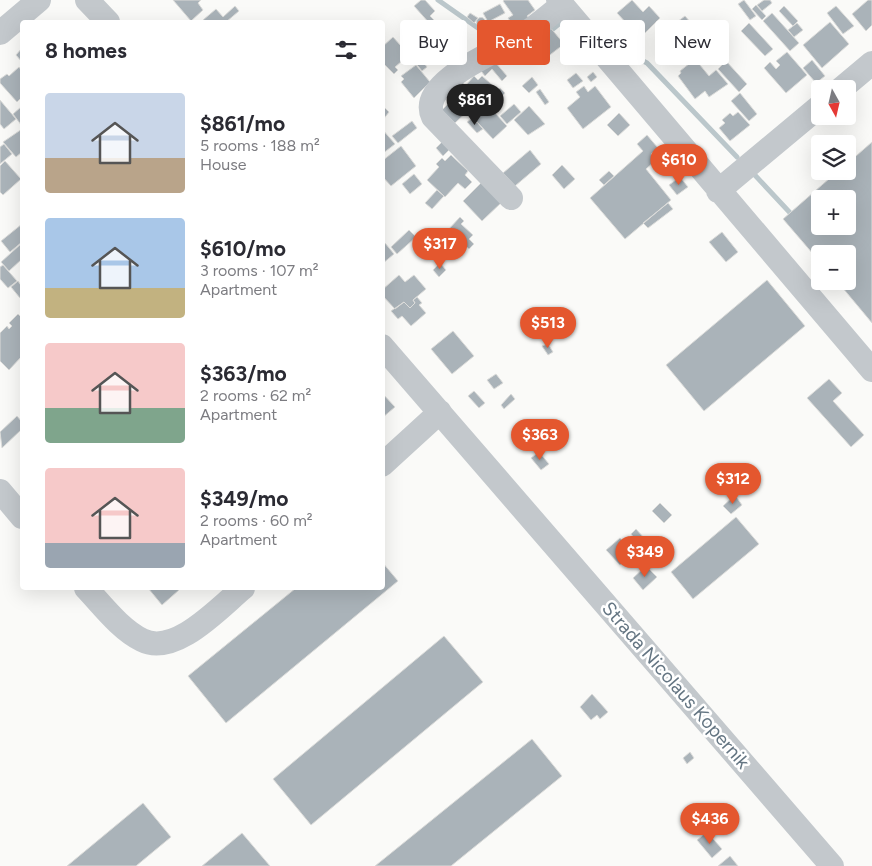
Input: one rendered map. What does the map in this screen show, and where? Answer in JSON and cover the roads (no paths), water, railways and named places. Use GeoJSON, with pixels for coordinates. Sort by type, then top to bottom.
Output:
{"type":"FeatureCollection","features":[{"type":"Feature","properties":{"kind":"street"},"geometry":{"type":"LineString","coordinates":[[0,34],[39,0]]}},
{"type":"Feature","properties":{"kind":"street"},"geometry":{"type":"LineString","coordinates":[[87,0],[106,20]]}},
{"type":"Feature","properties":{"kind":"street"},"geometry":{"type":"LineString","coordinates":[[511,198],[432,117],[430,100],[435,92],[457,74],[480,58],[515,40],[560,2],[718,191],[872,370]]}},
{"type":"Feature","properties":{"kind":"street"},"geometry":{"type":"LineString","coordinates":[[852,80],[872,63]]}},
{"type":"Feature","properties":{"kind":"street"},"geometry":{"type":"LineString","coordinates":[[718,191],[811,114]]}},
{"type":"Feature","properties":{"kind":"street","name":"Strada Nicolaus Kopernik"},"geometry":{"type":"LineString","coordinates":[[385,349],[832,866]]}},
{"type":"Feature","properties":{"kind":"street"},"geometry":{"type":"LineString","coordinates":[[385,463],[440,412]]}},
{"type":"Feature","properties":{"kind":"street"},"geometry":{"type":"LineString","coordinates":[[0,491],[20,514]]}},
{"type":"Feature","properties":{"kind":"street"},"geometry":{"type":"LineString","coordinates":[[88,590],[117,621],[142,640],[155,644],[172,642],[194,628],[241,590]]}},
{"type":"Feature","properties":{"kind":"waterway"},"geometry":{"type":"LineString","coordinates":[[438,0],[477,27]]}},
{"type":"Feature","properties":{"kind":"waterway"},"geometry":{"type":"LineString","coordinates":[[550,31],[565,19]]}},
{"type":"Feature","properties":{"kind":"waterway"},"geometry":{"type":"LineString","coordinates":[[645,62],[737,157]]}},
{"type":"Feature","properties":{"kind":"waterway"},"geometry":{"type":"LineString","coordinates":[[752,172],[794,217]]}}]}
